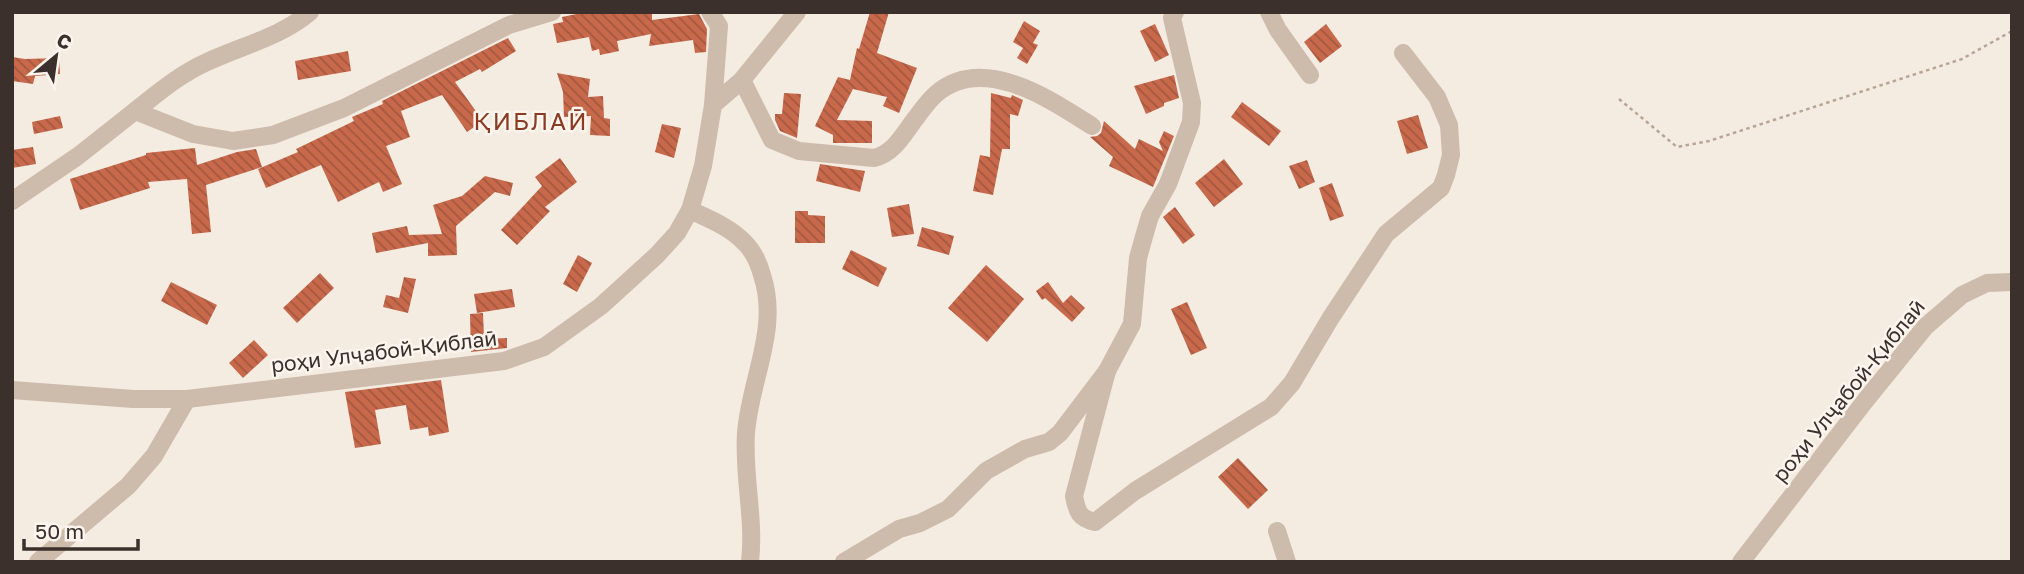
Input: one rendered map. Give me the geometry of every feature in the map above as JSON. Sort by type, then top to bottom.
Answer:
[{"type":"street","points":[[12,201],[78,156],[175,79],[204,63],[268,37],[310,12]]},
{"type":"street","points":[[135,111],[193,134],[233,141],[273,135],[344,108],[509,25],[552,12]]},
{"type":"street","name":"роҳи Улҷабой-Қиблаӣ","points":[[12,390],[133,399],[187,399],[504,361],[544,347],[601,306],[657,255],[677,233],[690,210],[703,166],[713,105],[719,26],[710,12]]},
{"type":"street","points":[[713,105],[742,80],[797,12]]},
{"type":"street","points":[[844,562],[899,529],[920,523],[948,509],[986,471],[1025,449],[1049,442],[1060,433],[1107,371],[1132,324],[1139,258],[1150,216],[1168,184],[1191,122],[1192,103],[1172,18],[1175,12]]},
{"type":"street","points":[[1269,12],[1278,30],[1310,75]]},
{"type":"street","points":[[1107,371],[1074,496],[1077,511],[1083,519],[1096,522],[1135,491],[1233,433],[1271,407],[1292,383],[1386,234],[1441,188],[1451,155],[1449,125],[1437,97],[1403,52]]},
{"type":"street","points":[[742,80],[772,140],[799,151],[874,158],[883,156],[893,149],[936,94],[963,80],[984,78],[1018,85],[1044,96],[1092,126]]},
{"type":"street","points":[[690,210],[721,225],[746,243],[759,265],[768,292],[769,323],[747,433],[753,523],[750,562]]},
{"type":"street","name":"роҳи Улҷабой-Қиблаӣ","points":[[1741,562],[1865,401],[1926,327],[1962,295],[1987,283],[2012,282]]},
{"type":"street","points":[[38,562],[128,486],[154,456],[187,399]]},
{"type":"street","points":[[1277,531],[1287,562]]},
{"type":"path","points":[[1619,100],[1676,147],[1709,141],[1962,59],[2012,31]]},
{"type":"building","points":[[586,12],[652,12],[652,20],[699,14],[707,29],[706,52],[695,53],[693,40],[649,46],[651,34],[617,41],[619,51],[600,55],[599,49],[592,51],[589,37],[557,43],[553,24],[563,22],[562,17]]},
{"type":"building","points":[[870,12],[889,12],[877,53],[917,68],[899,113],[883,106],[887,97],[853,89],[837,120],[872,121],[872,143],[833,143],[833,135],[815,126],[838,77],[850,80],[857,48],[859,49]]},
{"type":"building","points":[[1024,21],[1040,31],[1033,43],[1038,45],[1027,64],[1017,58],[1023,48],[1013,42]]},
{"type":"building","points":[[1155,24],[1169,55],[1155,62],[1140,31]]},
{"type":"building","points":[[1326,24],[1342,46],[1320,63],[1304,42]]},
{"type":"building","points":[[508,38],[516,51],[482,72],[480,69],[455,82],[483,121],[467,132],[442,95],[401,111],[410,137],[386,146],[402,184],[383,192],[379,182],[338,202],[321,165],[266,188],[258,169],[298,152],[296,149],[354,121],[352,117],[383,104],[382,101]]},
{"type":"building","points":[[348,51],[351,71],[298,80],[295,61]]},
{"type":"building","points":[[12,57],[59,58],[60,74],[35,76],[33,84],[12,81]]},
{"type":"building","points":[[557,73],[590,79],[588,97],[603,96],[604,118],[610,119],[610,136],[590,135],[591,116],[564,117],[563,92]]},
{"type":"building","points":[[1174,75],[1179,98],[1146,114],[1134,86]]},
{"type":"building","points":[[784,93],[801,94],[797,138],[780,131],[775,120],[775,114],[782,114]]},
{"type":"building","points":[[991,93],[1011,98],[1012,95],[1023,100],[1018,116],[1010,114],[1010,149],[1002,149],[993,195],[973,191],[980,155],[990,157]]},
{"type":"building","points":[[1242,102],[1281,131],[1269,146],[1231,117]]},
{"type":"building","points":[[1418,115],[1428,148],[1407,154],[1397,121]]},
{"type":"building","points":[[60,116],[63,128],[34,134],[32,122]]},
{"type":"building","points":[[1104,121],[1135,149],[1139,139],[1163,151],[1159,142],[1164,131],[1174,136],[1153,187],[1109,166],[1113,157],[1090,137],[1101,133]]},
{"type":"building","points":[[662,124],[681,128],[674,158],[655,152]]},
{"type":"building","points":[[33,147],[36,164],[12,168],[12,150]]},
{"type":"building","points":[[195,148],[197,165],[256,149],[262,167],[206,185],[211,232],[192,234],[187,179],[148,182],[150,188],[80,210],[70,179],[146,153]]},
{"type":"building","points":[[560,158],[577,182],[545,207],[550,211],[517,245],[501,230],[542,186],[535,177]]},
{"type":"building","points":[[1224,159],[1243,184],[1214,207],[1195,183]]},
{"type":"building","points":[[1307,160],[1315,182],[1299,189],[1289,166]]},
{"type":"building","points":[[820,164],[865,171],[860,192],[816,181]]},
{"type":"building","points":[[485,176],[513,183],[510,196],[495,192],[456,226],[457,255],[428,256],[428,243],[376,253],[372,233],[407,226],[409,235],[442,234],[433,205],[462,196]]},
{"type":"building","points":[[1332,183],[1344,216],[1330,221],[1319,188]]},
{"type":"building","points":[[909,204],[914,234],[892,237],[887,208]]},
{"type":"building","points":[[1175,207],[1195,235],[1183,244],[1163,217]]},
{"type":"building","points":[[795,211],[808,211],[808,215],[825,216],[825,243],[795,243]]},
{"type":"building","points":[[922,227],[954,236],[949,255],[917,246]]},
{"type":"building","points":[[851,250],[887,268],[878,287],[842,269]]},
{"type":"building","points":[[578,255],[592,263],[577,292],[563,284]]},
{"type":"building","points":[[986,265],[1024,299],[987,342],[948,308]]},
{"type":"building","points":[[320,273],[334,288],[297,323],[283,308]]},
{"type":"building","points":[[404,277],[416,279],[408,313],[383,307],[386,295],[399,298]]},
{"type":"building","points":[[171,282],[217,305],[207,325],[161,301]]},
{"type":"building","points":[[1048,282],[1063,303],[1071,295],[1085,308],[1072,322],[1045,298],[1042,300],[1036,291]]},
{"type":"building","points":[[512,289],[515,307],[477,313],[474,294]]},
{"type":"building","points":[[1187,302],[1207,348],[1191,355],[1171,309]]},
{"type":"building","points":[[483,313],[484,339],[507,338],[507,348],[471,352],[470,314]]},
{"type":"building","points":[[254,340],[268,355],[243,378],[229,363]]},
{"type":"building","points":[[441,380],[449,432],[429,436],[428,427],[410,430],[406,405],[375,410],[381,444],[355,448],[345,392]]},
{"type":"building","points":[[1238,458],[1268,490],[1248,509],[1218,477]]},
{"type":"district","name":"ҚИБЛАӢ","points":[[531,122]]}]
